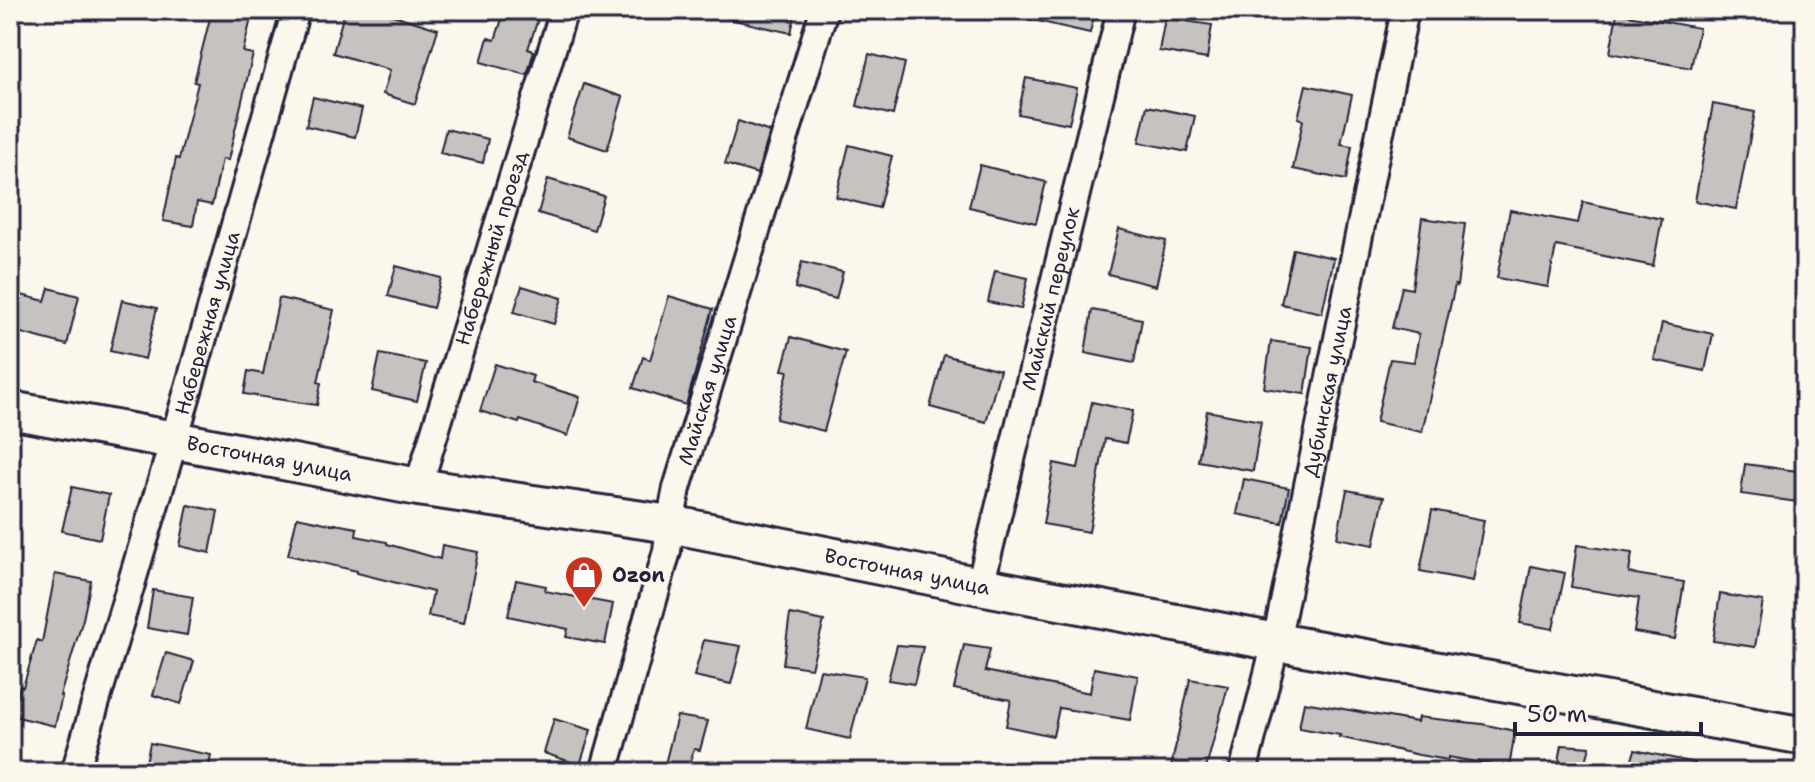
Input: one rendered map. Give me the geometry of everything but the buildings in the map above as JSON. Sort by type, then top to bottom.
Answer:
[{"type":"street","name":"Набережная улица","points":[[75,772],[174,440],[296,10]]},
{"type":"street","name":"Набережный проезд","points":[[418,487],[564,10]]},
{"type":"street","name":"Майская улица","points":[[604,772],[667,551],[677,488],[824,10]]},
{"type":"street","name":"Майский переулок","points":[[980,586],[1121,10]]},
{"type":"street","name":"Дубинская улица","points":[[1243,772],[1276,642],[1405,10]]},
{"type":"street","name":"Восточная улица","points":[[10,410],[418,487],[670,524],[1276,642],[1805,736]]},
{"type":"place","name":"Ozon","points":[[584,609]]}]
